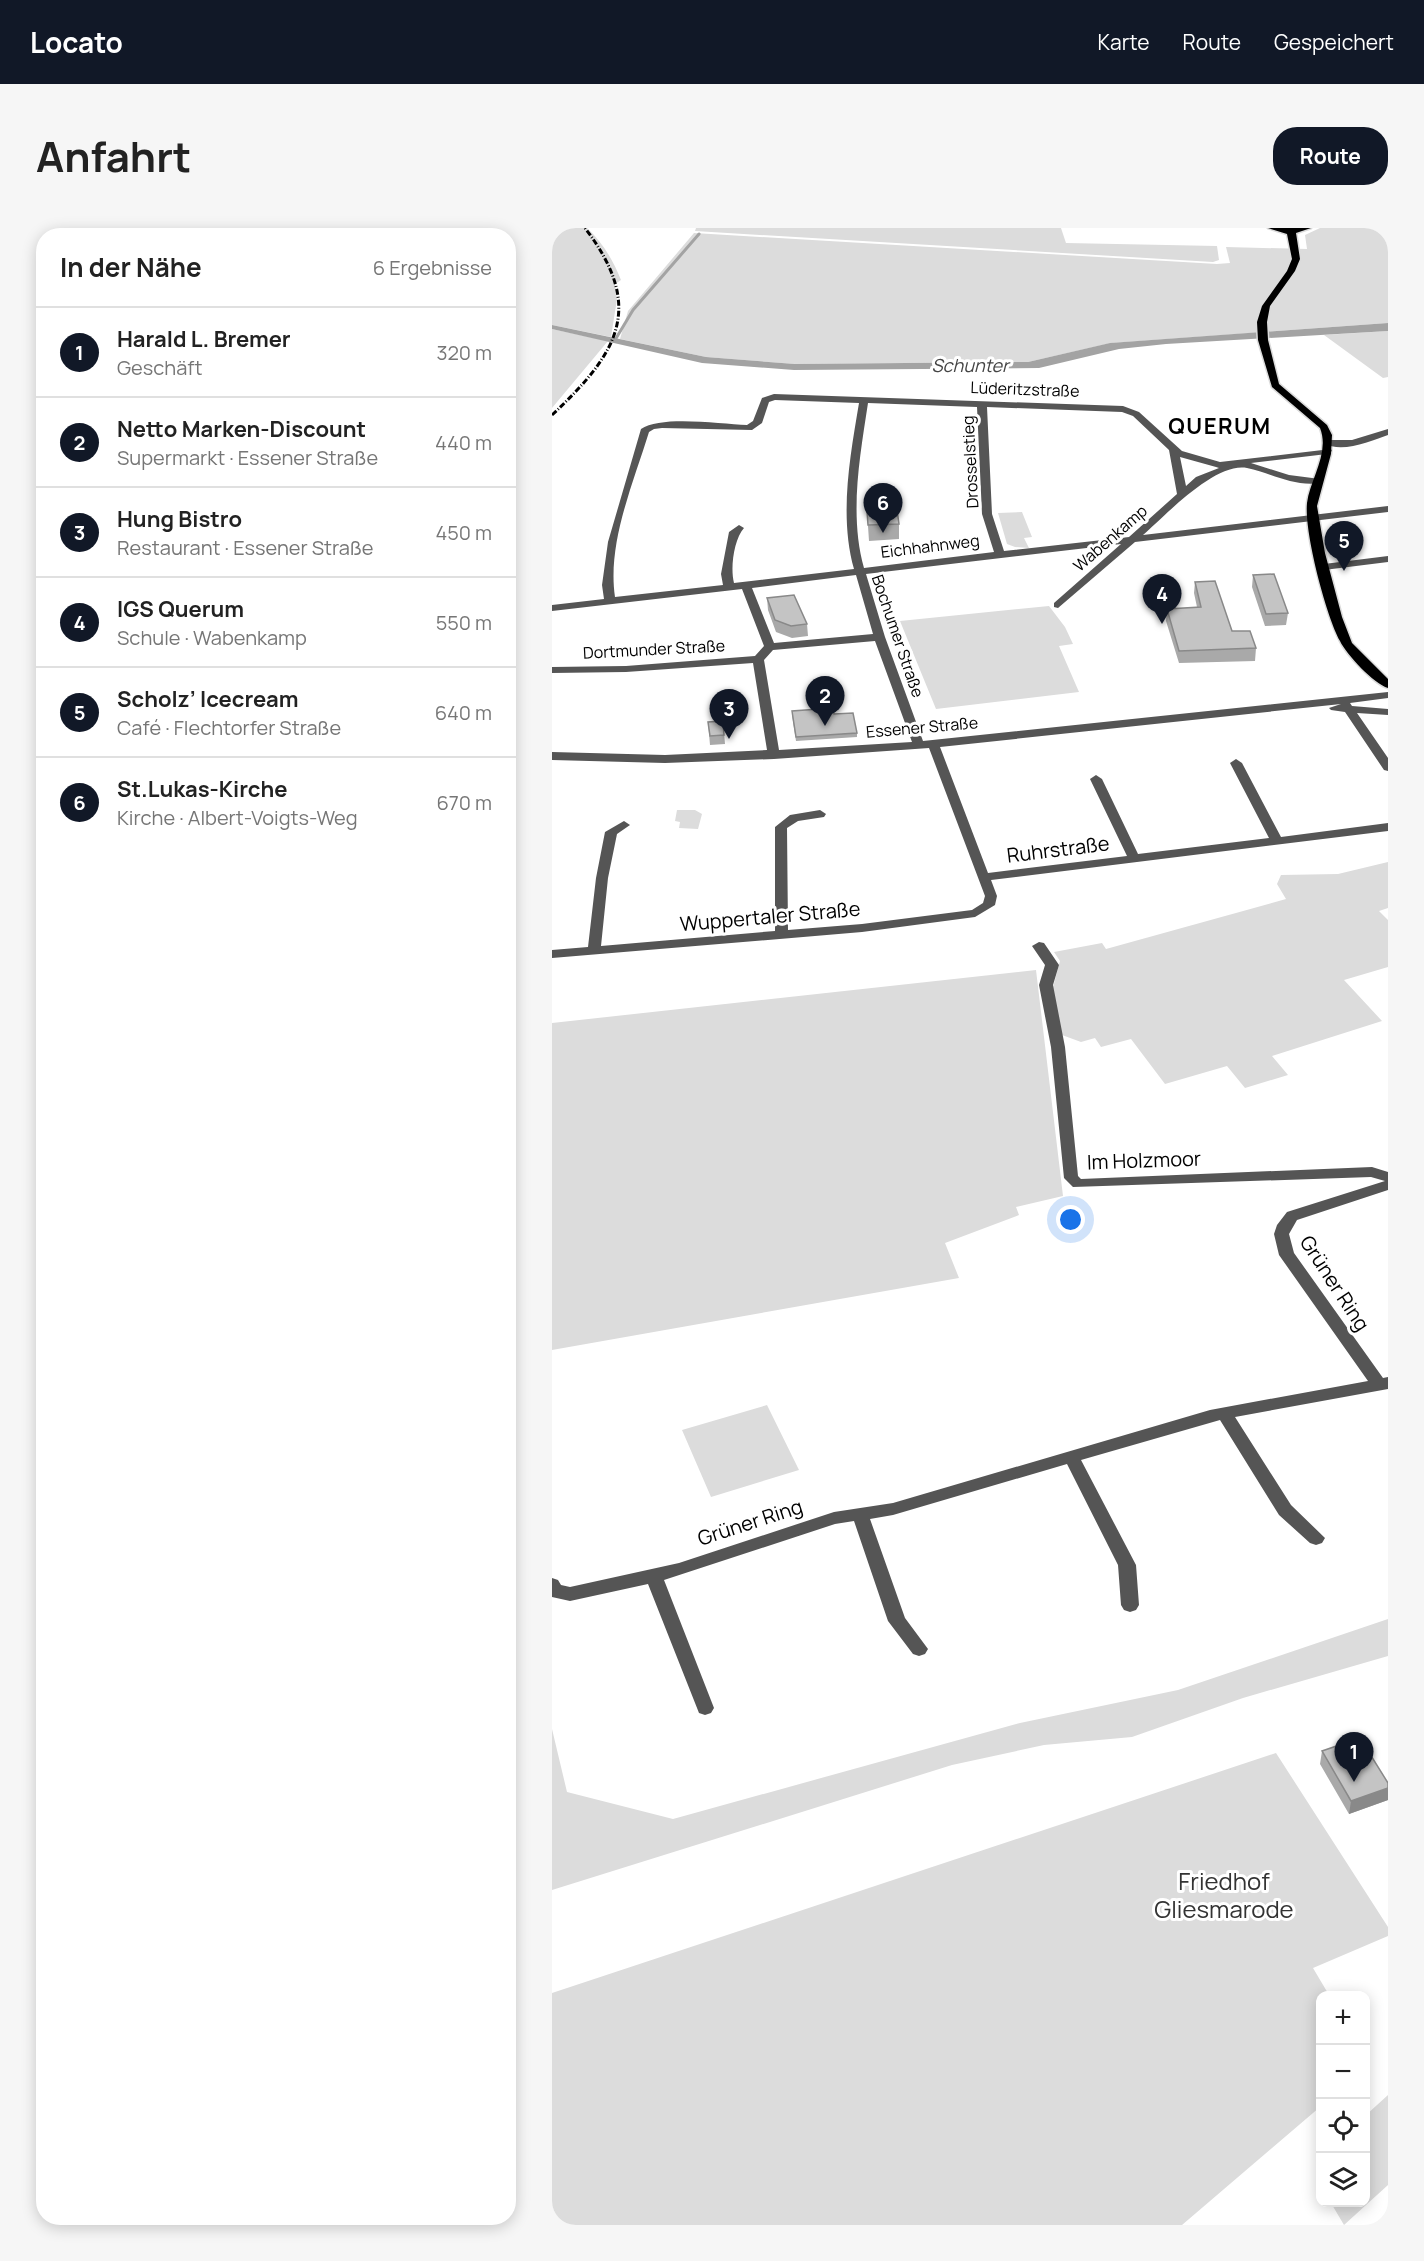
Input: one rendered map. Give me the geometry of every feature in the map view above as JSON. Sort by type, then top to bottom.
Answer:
[{"type":"main road","points":[[1272,228],[1291,232],[1307,228]]},
{"type":"main road","points":[[1291,232],[1296,255],[1286,278],[1263,313],[1263,340],[1275,385],[1324,427],[1328,447],[1316,481],[1312,518],[1324,567],[1345,641],[1388,685]]},
{"type":"street","name":"Lüderitzstraße","points":[[610,601],[607,591],[612,550],[644,431],[651,426],[749,428],[757,423],[765,400],[768,398],[1116,408],[1136,414],[1173,450]]},
{"type":"street","name":"Bochumer Straße","points":[[864,399],[852,489],[853,547],[879,637],[919,745]]},
{"type":"street","name":"Drosselstieg","points":[[982,403],[987,514],[1000,555]]},
{"type":"street","points":[[1182,495],[1173,450],[1220,465],[1235,464],[1353,443],[1388,432]]},
{"type":"street","points":[[1235,464],[1288,478],[1316,481]]},
{"type":"street","name":"Wabenkamp","points":[[1058,605],[1136,539],[1200,479],[1235,464]]},
{"type":"street","name":"Eichhahnweg","points":[[552,608],[1388,509]]},
{"type":"street","points":[[729,587],[726,574],[734,532],[739,528]]},
{"type":"street","points":[[1324,567],[1388,559]]},
{"type":"street","points":[[746,585],[770,647]]},
{"type":"street","points":[[774,755],[758,659],[770,647],[879,637]]},
{"type":"street","name":"Dortmunder Straße","points":[[552,670],[647,668],[758,659]]},
{"type":"street","name":"Essener Straße","points":[[555,758],[665,759],[774,755],[933,744],[1287,705],[1346,704],[1388,695]]},
{"type":"street","points":[[1346,704],[1388,767]]},
{"type":"street","name":"Essener Straße","points":[[1346,704],[1388,712]]},
{"type":"street","points":[[933,744],[985,877]]},
{"type":"street","points":[[1236,763],[1277,842]]},
{"type":"street","name":"Ruhrstraße","points":[[1096,779],[1135,860]]},
{"type":"street","points":[[782,934],[781,827],[794,818],[820,814]]},
{"type":"street","points":[[594,950],[606,853],[611,832],[624,825]]},
{"type":"street","name":"Ruhrstraße","points":[[985,877],[1388,827]]},
{"type":"street","name":"Wuppertaler Straße","points":[[552,954],[953,918],[975,913],[989,905],[991,896],[985,877]]},
{"type":"street","name":"Im Holzmoor","points":[[1039,946],[1052,965],[1047,985],[1048,998],[1058,1047],[1071,1178],[1077,1184],[1372,1172],[1388,1177]]},
{"type":"street","name":"Grüner Ring","points":[[552,1585],[555,1591],[570,1594],[654,1576],[834,1518],[893,1509],[1224,1413],[1383,1384],[1287,1255],[1280,1234],[1283,1225],[1292,1216],[1388,1185]]},
{"type":"street","points":[[1224,1413],[1285,1510],[1316,1538]]},
{"type":"street","points":[[1071,1457],[1127,1565],[1130,1605]]},
{"type":"street","points":[[860,1514],[897,1621],[919,1649]]},
{"type":"street","points":[[654,1576],[705,1708]]},
{"type":"green space","points":[[552,228],[587,228],[611,259],[621,280],[615,284],[617,299],[611,337],[552,325]]},
{"type":"green space","points":[[696,228],[1061,228],[1066,243],[1217,246],[1219,260],[1213,262],[695,231]]},
{"type":"green space","points":[[1320,228],[1388,228],[1388,323],[1111,343],[1028,362],[795,364],[706,357],[620,339],[628,311],[694,233],[1217,264],[1230,263],[1226,247],[1307,249],[1305,235]]},
{"type":"green space","points":[[552,329],[608,341],[552,408]]},
{"type":"green space","points":[[1388,331],[1388,377],[1383,378],[1324,335]]},
{"type":"green space","points":[[1022,512],[1032,537],[1024,538],[1029,548],[1007,544],[998,513]]},
{"type":"green space","points":[[1049,606],[1065,627],[1073,644],[1059,646],[1079,692],[936,709],[900,621]]},
{"type":"green space","points":[[677,810],[695,810],[702,814],[698,829],[679,828],[680,822],[675,821]]},
{"type":"green space","points":[[1388,862],[1388,908],[1379,911],[1388,920],[1388,967],[1344,980],[1382,1021],[1272,1056],[1288,1075],[1245,1088],[1227,1066],[1165,1084],[1131,1039],[1101,1047],[1095,1038],[1081,1042],[1062,1035],[1052,991],[1060,961],[1054,952],[1102,943],[1106,949],[1286,899],[1277,884],[1281,875],[1338,874]]},
{"type":"green space","points":[[1036,970],[1063,1196],[1016,1207],[1019,1215],[945,1243],[959,1278],[552,1350],[552,1023]]},
{"type":"green space","points":[[767,1405],[799,1470],[711,1497],[682,1430]]},
{"type":"green space","points":[[1388,1619],[1388,1656],[1243,1698],[1132,1737],[1044,1745],[952,1765],[552,1890],[552,1729],[567,1792],[673,1819],[1020,1723],[1178,1690]]},
{"type":"green space","name":"Friedhof Gliesmarode","points":[[1276,1753],[1388,1927],[1388,1936],[1313,1968],[1327,1991],[1316,1991],[1316,2110],[1182,2225],[552,2225],[552,1993]]},
{"type":"green space","points":[[1388,2095],[1388,2185],[1370,2201],[1370,2153],[1370,2111]]},
{"type":"green space","points":[[1333,2207],[1364,2207],[1344,2225]]},
{"type":"water","name":"Schunter","points":[[1388,323],[1388,331],[1166,344],[1119,349],[1039,368],[794,370],[702,363],[552,329],[552,325],[706,357],[795,364],[1028,362],[1110,343]]},
{"type":"building","points":[[897,510],[899,524],[868,525],[867,511]]},
{"type":"building","points":[[1274,574],[1288,613],[1266,614],[1253,575]]},
{"type":"building","points":[[1215,581],[1232,631],[1250,631],[1256,648],[1179,651],[1167,609],[1201,607],[1195,582]]},
{"type":"building","points":[[794,595],[807,624],[791,626],[775,620],[767,598]]},
{"type":"building","points":[[833,708],[834,714],[853,713],[857,733],[796,737],[792,711]]},
{"type":"building","points":[[723,721],[724,735],[710,736],[708,722]]},
{"type":"building","points":[[1360,1738],[1388,1783],[1388,1788],[1351,1801],[1322,1751]]},
{"type":"waterway","points":[[615,340],[633,310],[699,234]]},
{"type":"railway","points":[[552,415],[594,371],[608,350],[616,328],[619,306],[615,282],[604,256],[585,228]]},
{"type":"place","name":"St.Lukas-Kirche","points":[[883,533]]},
{"type":"place","name":"Scholz’ Icecream","points":[[1344,571]]},
{"type":"place","name":"IGS Querum","points":[[1162,624]]},
{"type":"place","name":"Netto Marken-Discount","points":[[825,726]]},
{"type":"place","name":"Hung Bistro","points":[[729,739]]},
{"type":"place","name":"Harald L. Bremer","points":[[1354,1782]]},
{"type":"district","name":"QUERUM","points":[[1220,426]]}]
